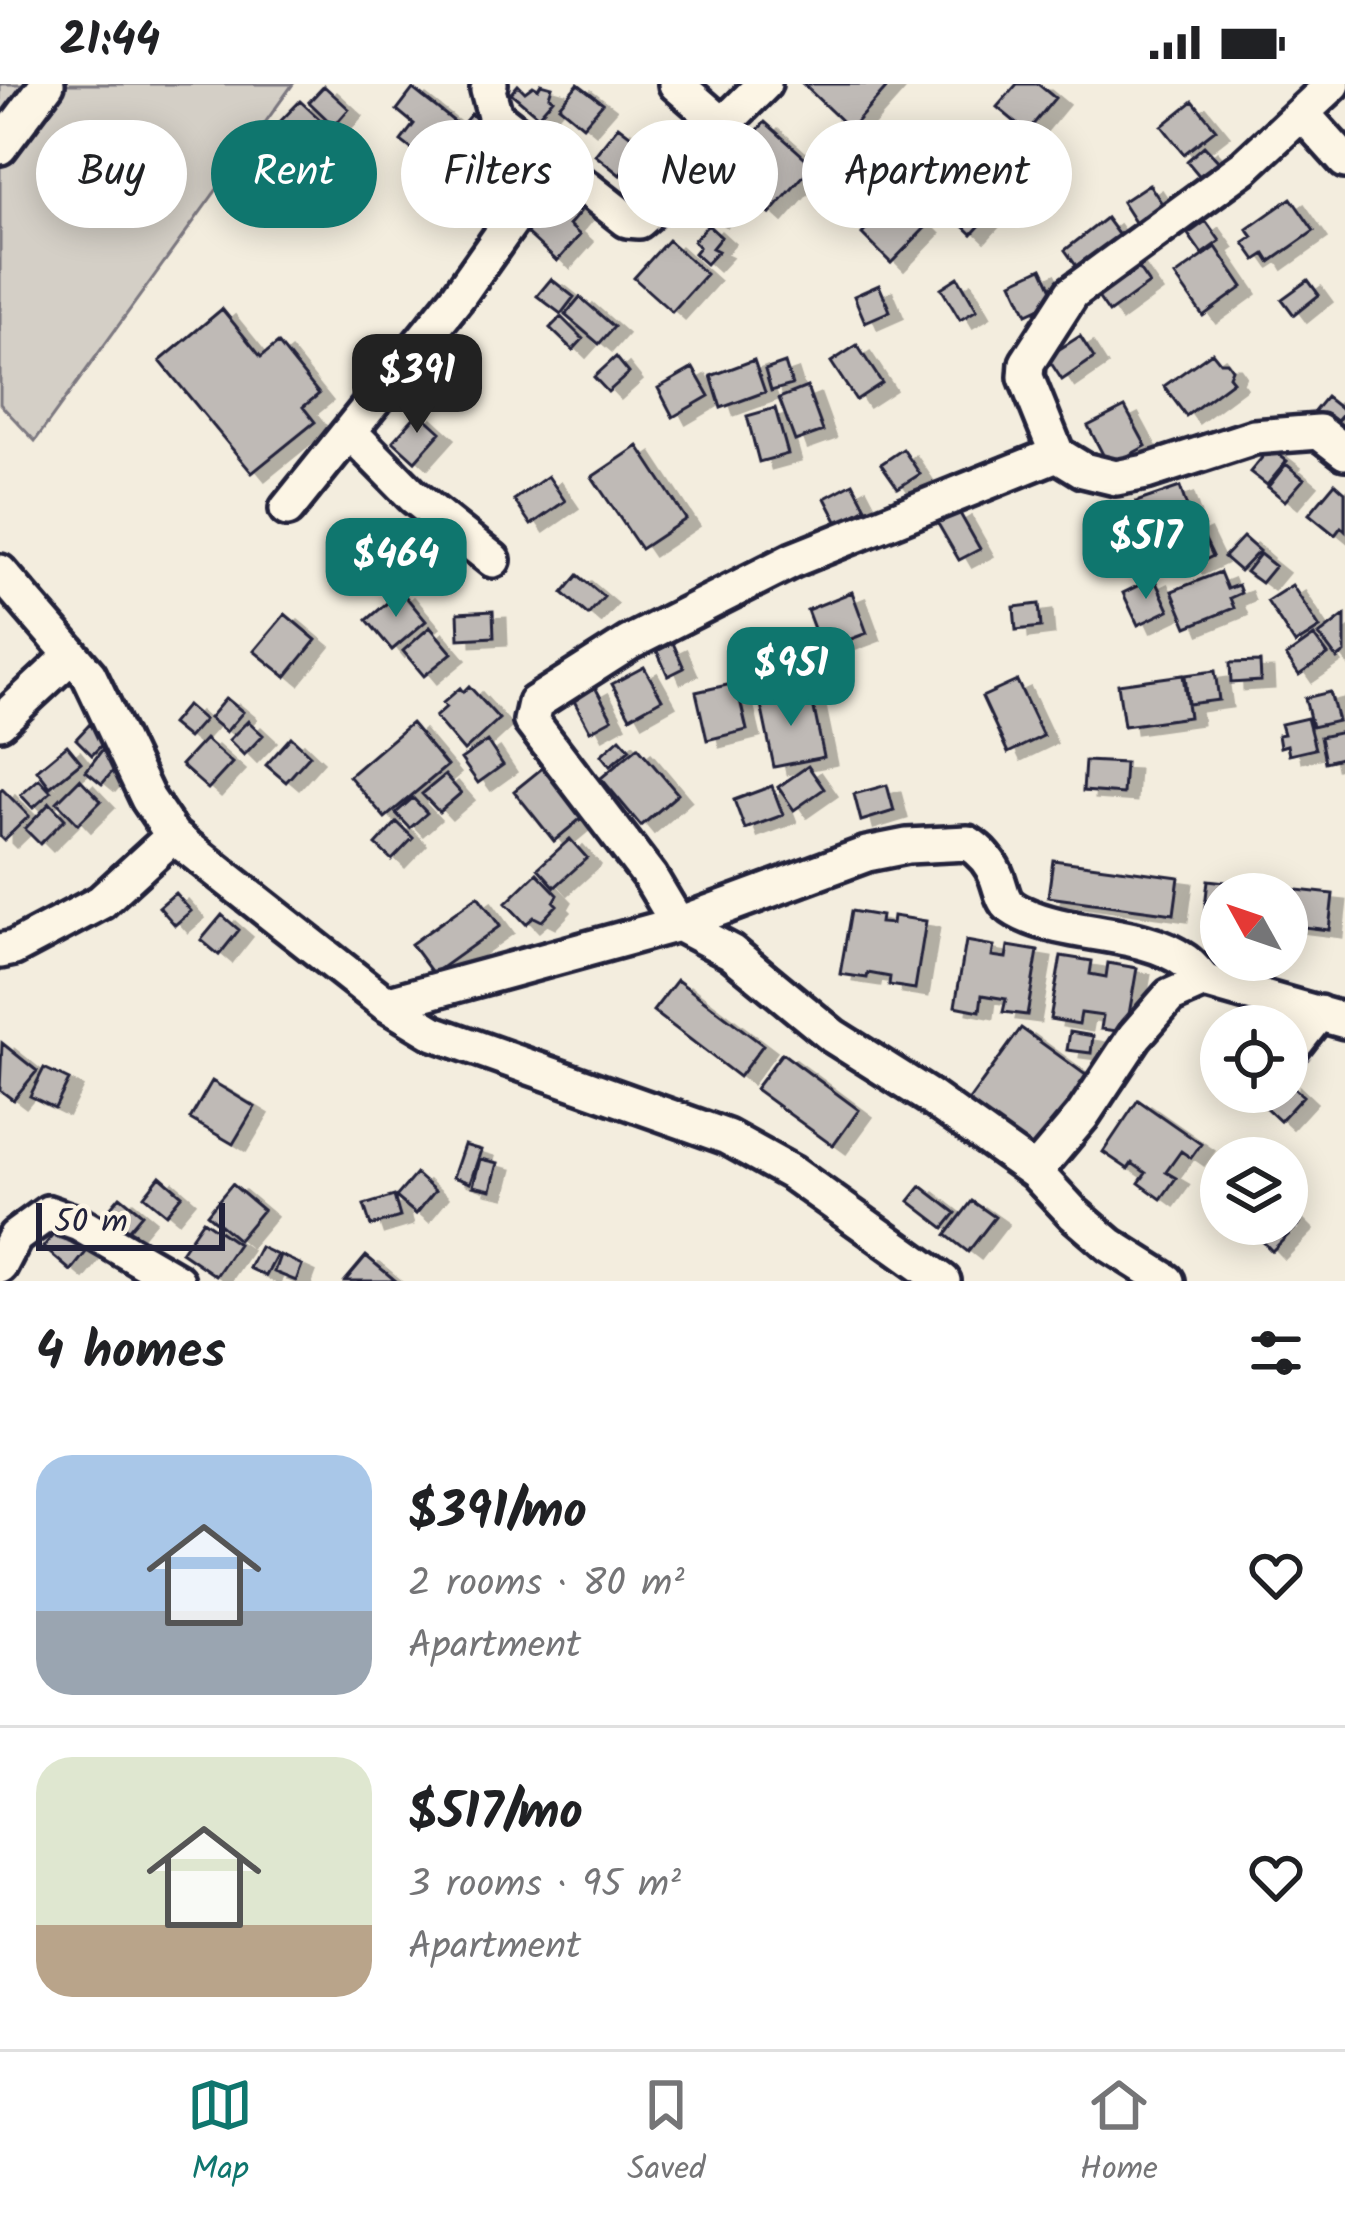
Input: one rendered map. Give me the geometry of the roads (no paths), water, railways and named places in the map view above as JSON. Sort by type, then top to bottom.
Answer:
[{"type":"street","points":[[0,147],[47,84]]},
{"type":"street","points":[[490,84],[495,116],[500,120]]},
{"type":"street","points":[[676,84],[721,120]]},
{"type":"street","points":[[728,120],[764,84]]},
{"type":"street","points":[[1345,161],[1317,94],[1244,167],[1072,293],[1027,363],[1026,377],[1057,454],[1083,470],[1116,478],[1254,437],[1319,432],[1345,452]]},
{"type":"street","points":[[594,194],[618,213]]},
{"type":"street","points":[[287,509],[459,295],[506,228]]},
{"type":"street","points":[[350,432],[413,496],[493,560]]},
{"type":"street","points":[[1057,454],[794,560],[629,644],[536,703],[531,721],[650,877],[678,924],[730,952],[833,1036],[1035,1172],[1111,1245],[1167,1281]]},
{"type":"street","points":[[0,572],[89,675],[148,799],[173,836],[386,1004],[434,1033],[727,1136],[792,1172],[943,1281]]},
{"type":"street","points":[[0,722],[73,656]]},
{"type":"street","points":[[0,951],[101,902],[173,836]]},
{"type":"street","points":[[386,1004],[678,924],[867,854],[907,846],[968,843],[986,858],[1001,897],[1017,912],[1047,924],[1159,946],[1187,962],[1200,977]]},
{"type":"street","points":[[1035,1172],[1170,996],[1204,981],[1332,1017]]},
{"type":"street","points":[[1308,1037],[1332,1017]]},
{"type":"street","points":[[0,1266],[16,1237],[48,1213],[79,1224],[177,1281]]}]
